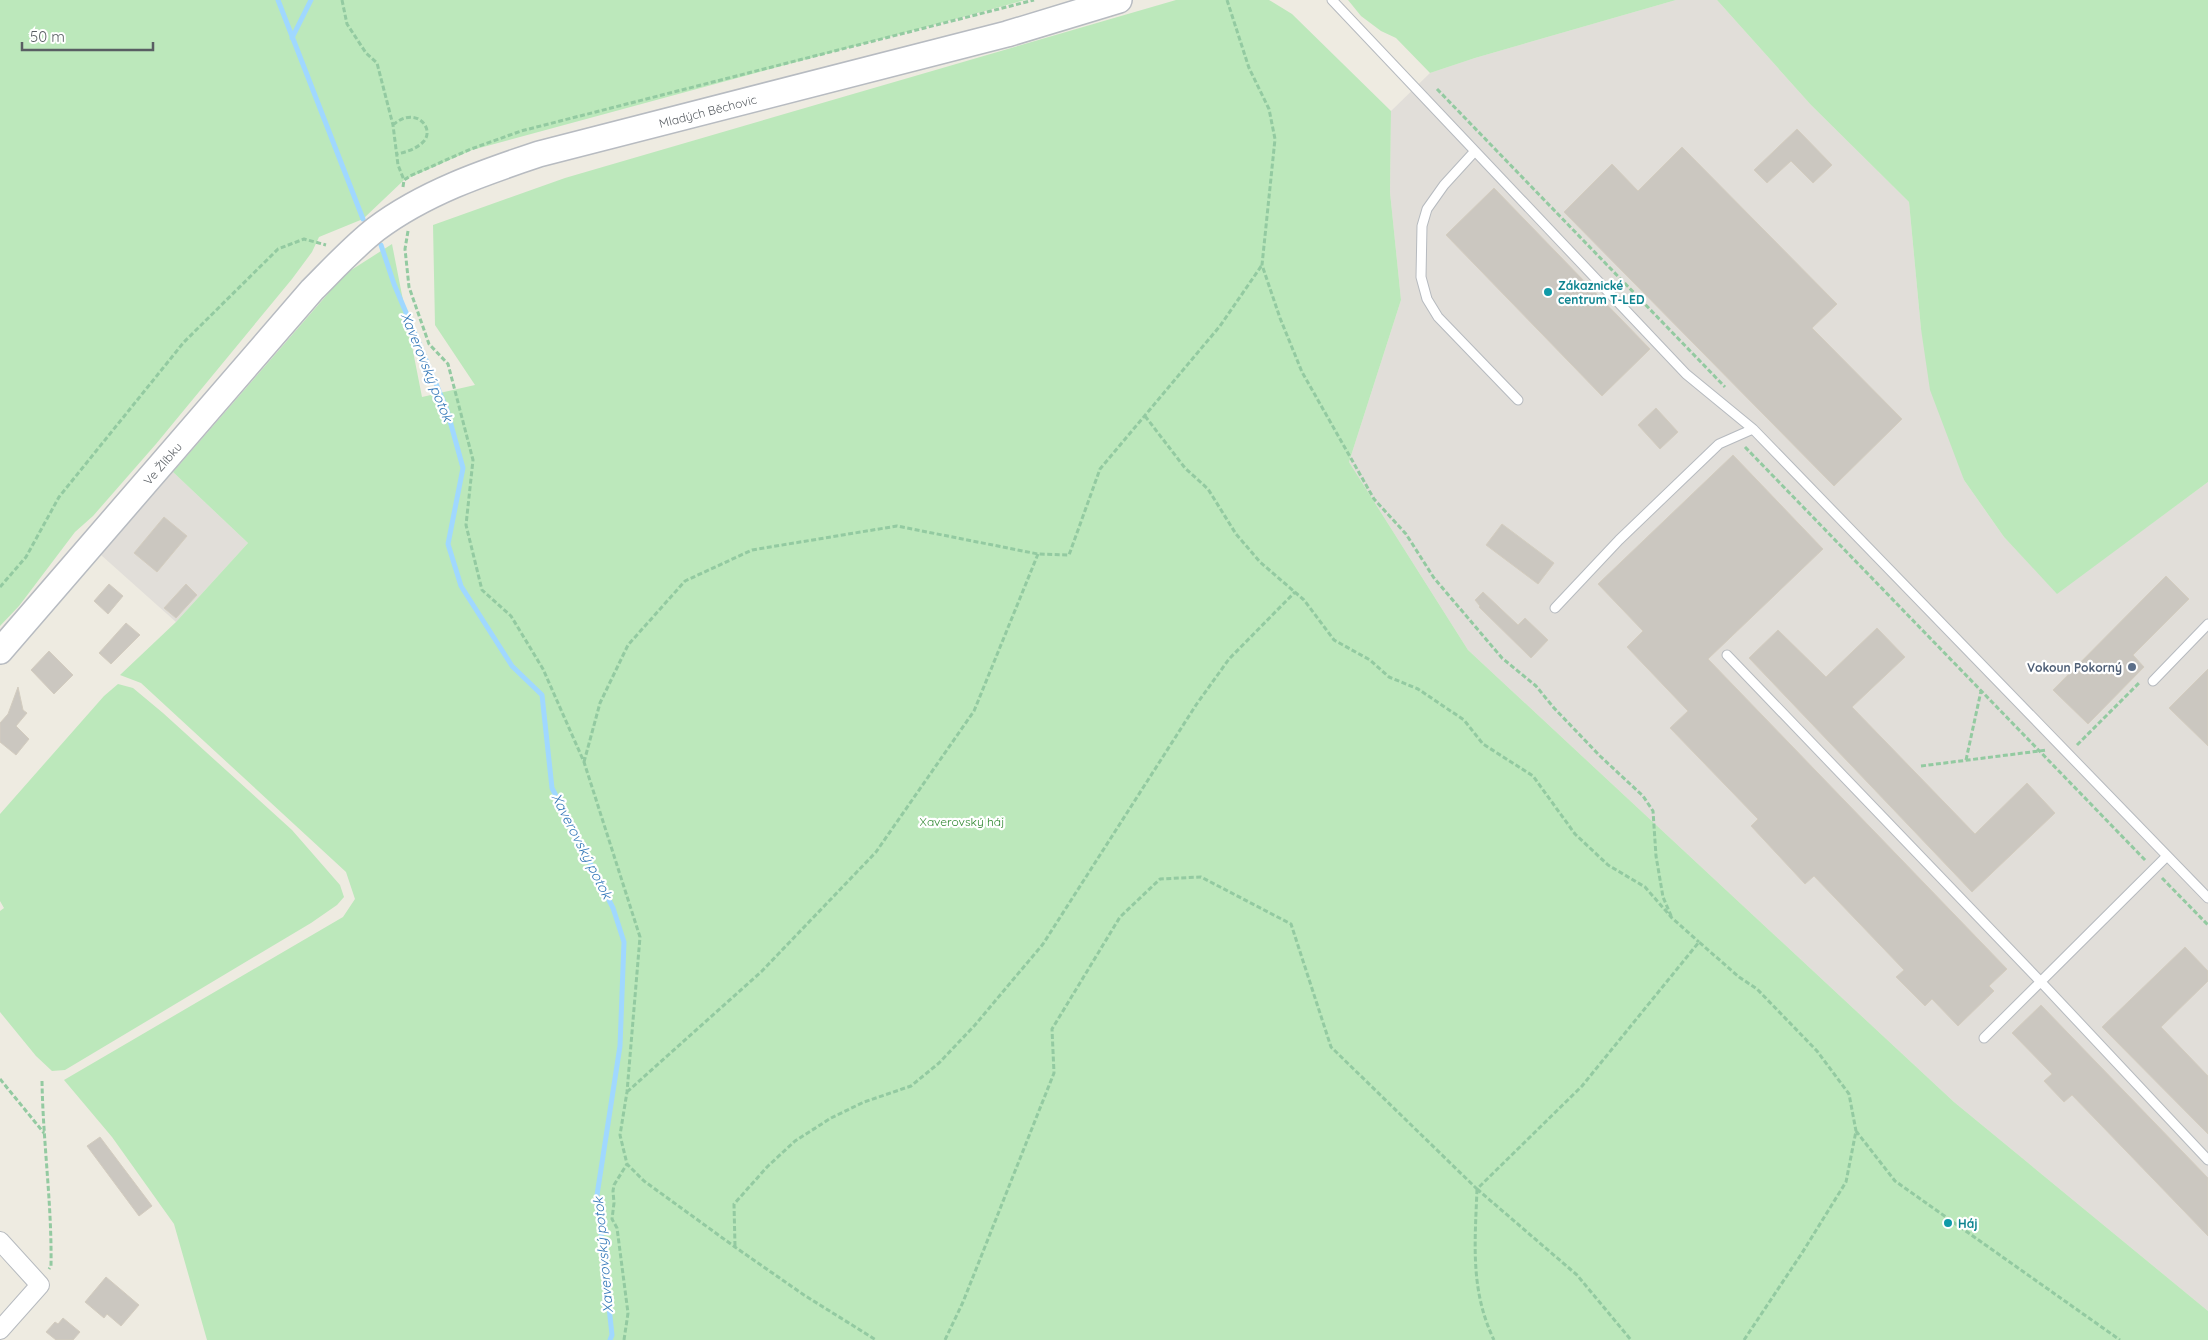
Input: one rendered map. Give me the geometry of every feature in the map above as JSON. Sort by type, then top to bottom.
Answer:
[{"type":"street","name":"Mladých Běchovic","points":[[325,277],[376,229],[411,206],[492,170],[539,154],[605,136],[1007,34],[1119,0]]},
{"type":"street","name":"Ve Žlíbku","points":[[0,651],[325,277]]},
{"type":"street","points":[[0,1241],[40,1285],[0,1330]]},
{"type":"lane","points":[[1332,0],[1686,374],[1753,429],[2208,898]]},
{"type":"lane","points":[[1475,151],[1444,185],[1427,209],[1422,226],[1421,277],[1427,299],[1438,317],[1518,400]]},
{"type":"lane","points":[[1555,608],[1619,540],[1719,444],[1753,429]]},
{"type":"lane","points":[[2153,681],[2208,624]]},
{"type":"lane","points":[[1727,655],[2040,981],[2208,1160]]},
{"type":"lane","points":[[1984,1038],[2167,856]]},
{"type":"path","points":[[342,0],[347,24],[366,53],[377,63],[393,126],[396,154],[404,180],[402,189]]},
{"type":"path","points":[[404,180],[471,148],[521,131],[1034,0]]},
{"type":"path","points":[[1227,0],[1249,68],[1269,109],[1275,139],[1262,265],[1280,318],[1302,372],[1374,499],[1406,534],[1434,578],[1502,658],[1536,686],[1554,708],[1643,796],[1653,811],[1656,856],[1662,897],[1672,918]]},
{"type":"path","points":[[1408,81],[1427,79],[1727,389]]},
{"type":"path","points":[[393,126],[406,116],[414,116],[423,122],[427,132],[425,140],[413,150],[396,154]]},
{"type":"path","points":[[408,225],[405,249],[409,288],[429,344],[448,364],[473,460],[466,525],[482,590],[511,616],[547,678],[584,762],[640,937],[627,1092],[620,1135],[628,1164],[644,1182],[734,1247],[804,1295],[876,1340]]},
{"type":"path","points":[[0,587],[26,557],[59,497],[184,342],[278,249],[304,238],[328,246]]},
{"type":"path","points":[[584,762],[600,703],[628,645],[685,581],[752,550],[897,526],[1038,554],[1069,555],[1100,469],[1220,326],[1262,265]]},
{"type":"path","points":[[1145,416],[1185,468],[1208,489],[1236,534],[1260,562],[1304,600],[1334,640],[1370,660],[1389,678],[1418,689],[1464,720],[1483,744],[1533,776],[1575,834],[1608,865],[1645,887],[1672,918],[1698,942],[1739,977],[1757,989],[1818,1051],[1849,1094],[1856,1131],[1846,1182],[1802,1253],[1744,1340]]},
{"type":"path","points":[[1734,436],[2208,925]]},
{"type":"path","points":[[627,1092],[762,970],[876,852],[974,711],[1038,554]]},
{"type":"path","points":[[734,1247],[734,1204],[774,1160],[795,1141],[830,1118],[864,1102],[911,1086],[939,1063],[1004,992],[1043,944],[1196,704],[1229,659],[1295,592]]},
{"type":"path","points":[[2083,738],[2140,682],[2153,681]]},
{"type":"path","points":[[1966,760],[1981,691]]},
{"type":"path","points":[[1921,766],[2062,748]]},
{"type":"path","points":[[945,1340],[963,1302],[1054,1073],[1052,1029],[1120,917],[1160,879],[1201,877],[1291,924],[1331,1047],[1477,1189],[1577,1275],[1631,1340]]},
{"type":"path","points":[[1494,1340],[1484,1319],[1474,1266],[1477,1189],[1582,1086],[1698,942]]},
{"type":"path","points":[[0,1079],[44,1133]]},
{"type":"path","points":[[40,1285],[51,1266],[51,1220],[42,1081]]},
{"type":"path","points":[[1856,1131],[1895,1181],[2120,1340]]},
{"type":"path","points":[[624,1340],[628,1313],[617,1228],[612,1219],[614,1185],[628,1164]]},
{"type":"shaded area","points":[[1676,0],[1717,0],[1811,105],[1909,202],[1921,329],[1964,480],[2004,537],[2057,593],[2208,482],[2208,1311],[1954,1102],[1468,650],[1349,462],[1401,300],[1390,192],[1391,111],[1430,73],[1475,58]]},
{"type":"shaded area","points":[[173,472],[248,543],[176,622],[101,555]]},
{"type":"green space","points":[[0,0],[1025,0],[472,150],[404,180],[363,219],[319,237],[312,252],[292,279],[156,444],[93,516],[75,532],[19,606],[0,626]]},
{"type":"green space","name":"Xaverovský háj","points":[[1176,0],[1269,0],[1292,14],[1391,111],[1390,192],[1401,300],[1349,462],[1468,650],[1954,1102],[2208,1311],[2208,1340],[207,1340],[174,1224],[112,1137],[64,1080],[343,917],[355,899],[346,872],[141,683],[120,675],[176,622],[248,543],[173,472],[345,274],[392,244],[422,397],[475,385],[435,325],[433,225],[565,178]]},
{"type":"green space","points":[[1348,0],[1676,0],[1475,58],[1430,73],[1396,38],[1381,31],[1361,16]]},
{"type":"green space","points":[[1717,0],[2208,0],[2208,482],[2057,594],[2004,537],[1964,480],[1930,390],[1921,329],[1909,202],[1811,105]]},
{"type":"green space","points":[[118,684],[133,688],[163,713],[292,830],[340,885],[344,897],[337,905],[311,923],[65,1070],[52,1071],[36,1056],[0,1012],[0,911],[4,908],[0,901],[0,814],[104,696]]},
{"type":"building","points":[[1797,129],[1832,165],[1813,183],[1791,161],[1767,183],[1754,170]]},
{"type":"building","points":[[1682,147],[1837,304],[1812,328],[1902,419],[1834,486],[1564,212],[1612,164],[1638,191]]},
{"type":"building","name":"Zákaznické centrum T-LED","points":[[1494,188],[1650,349],[1602,396],[1446,235]]},
{"type":"building","points":[[1656,408],[1678,432],[1660,449],[1638,425]]},
{"type":"building","points":[[1733,455],[1823,549],[1708,659],[2007,969],[1989,986],[1994,991],[1958,1026],[1932,999],[1925,1006],[1896,977],[1904,970],[1814,876],[1805,884],[1751,826],[1758,819],[1670,728],[1688,711],[1627,647],[1643,631],[1598,584]]},
{"type":"building","points":[[164,517],[187,536],[157,572],[134,553]]},
{"type":"building","points":[[1502,524],[1554,563],[1538,584],[1486,545]]},
{"type":"building","points":[[2166,576],[2189,599],[2133,655],[2144,667],[2088,724],[2053,690]]},
{"type":"building","points":[[109,584],[123,596],[108,614],[94,601]]},
{"type":"building","points":[[186,584],[197,595],[176,618],[164,608]]},
{"type":"building","points":[[1483,592],[1518,625],[1525,618],[1548,640],[1531,658],[1479,607],[1475,600]]},
{"type":"building","points":[[126,623],[140,635],[111,664],[99,653]]},
{"type":"building","points":[[1877,628],[1905,657],[1852,707],[1975,834],[2027,783],[2055,813],[1972,892],[1749,658],[1778,630],[1826,677]]},
{"type":"building","points":[[49,651],[73,675],[54,694],[31,670]]},
{"type":"building","points":[[2208,669],[2208,746],[2169,708]]},
{"type":"building","points":[[18,687],[23,710],[27,713],[16,726],[29,739],[16,755],[0,742],[0,723],[8,714]]},
{"type":"building","points":[[2185,947],[2208,971],[2208,981],[2161,1027],[2208,1076],[2208,1134],[2102,1027]]},
{"type":"building","points":[[2041,1005],[2208,1178],[2208,1236],[2072,1095],[2064,1102],[2044,1081],[2052,1074],[2012,1033]]},
{"type":"building","points":[[100,1137],[152,1206],[139,1216],[87,1146]]},
{"type":"building","points":[[106,1277],[139,1305],[121,1326],[107,1314],[104,1318],[85,1302]]},
{"type":"building","points":[[63,1318],[80,1332],[73,1340],[56,1340],[46,1332],[55,1322],[58,1324]]},
{"type":"waterway","name":"Xaverovský potok","points":[[278,0],[363,219]]},
{"type":"waterway","points":[[292,38],[311,0]]},
{"type":"waterway","name":"Xaverovský potok","points":[[381,245],[394,284],[447,410],[463,468],[448,544],[461,586],[512,666],[542,695],[552,788],[613,908],[624,942],[620,1046],[597,1195],[612,1335],[610,1340]]},
{"type":"place","name":"Zákaznické centrum T-LED","points":[[1548,292]]},
{"type":"place","name":"Vokoun Pokorný","points":[[2132,667]]},
{"type":"place","name":"Háj","points":[[1948,1223]]}]
